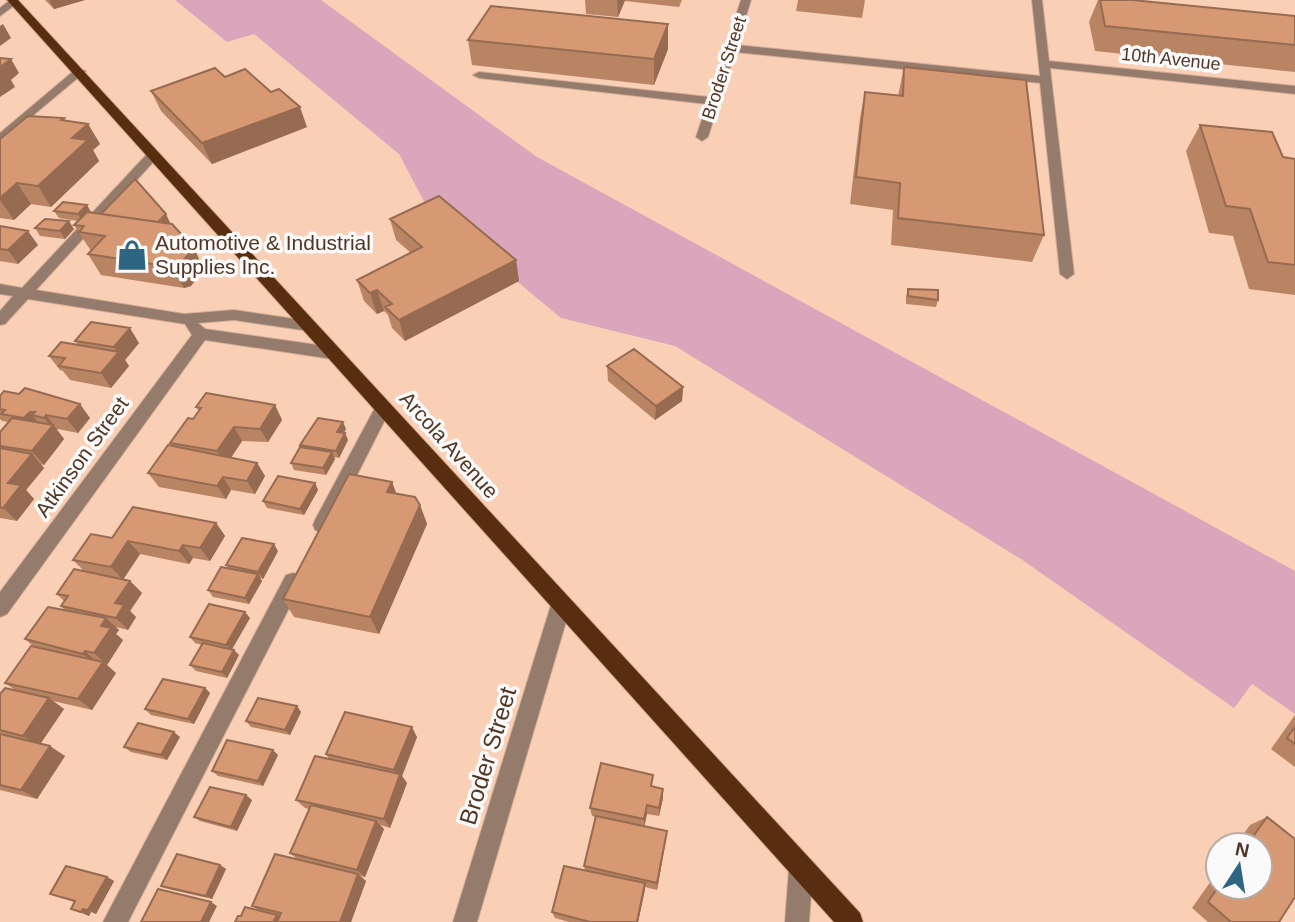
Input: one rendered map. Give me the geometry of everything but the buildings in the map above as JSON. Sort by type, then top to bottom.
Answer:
[{"type":"main road","name":"Arcola Avenue","points":[[13,1],[851,922]]},
{"type":"street","name":"Broder Street","points":[[702,137],[746,0]]},
{"type":"street","points":[[1037,0],[1067,274]]},
{"type":"street","points":[[0,13],[13,1]]},
{"type":"street","points":[[731,48],[1045,80]]},
{"type":"street","name":"10th Avenue","points":[[1044,64],[1295,90]]},
{"type":"street","points":[[0,139],[79,71]]},
{"type":"street","points":[[479,75],[713,101]]},
{"type":"street","points":[[0,320],[152,156]]},
{"type":"street","points":[[0,289],[184,319],[234,315],[309,326]]},
{"type":"street","points":[[184,319],[201,334],[332,353]]},
{"type":"street","name":"Atkinson Street","points":[[0,608],[201,334]]},
{"type":"street","points":[[313,543],[383,408]]},
{"type":"street","points":[[115,922],[300,567]]},
{"type":"street","name":"Broder Street","points":[[465,922],[561,605]]},
{"type":"street","points":[[797,922],[801,868]]},
{"type":"shaded area","points":[[175,0],[321,0],[537,157],[1295,571],[1295,714],[1252,684],[1234,708],[1021,559],[675,346],[561,318],[427,207],[399,154],[254,34],[227,42]]},
{"type":"place","name":"Automotive & Industrial Supplies Inc.","points":[[132,255]]}]
